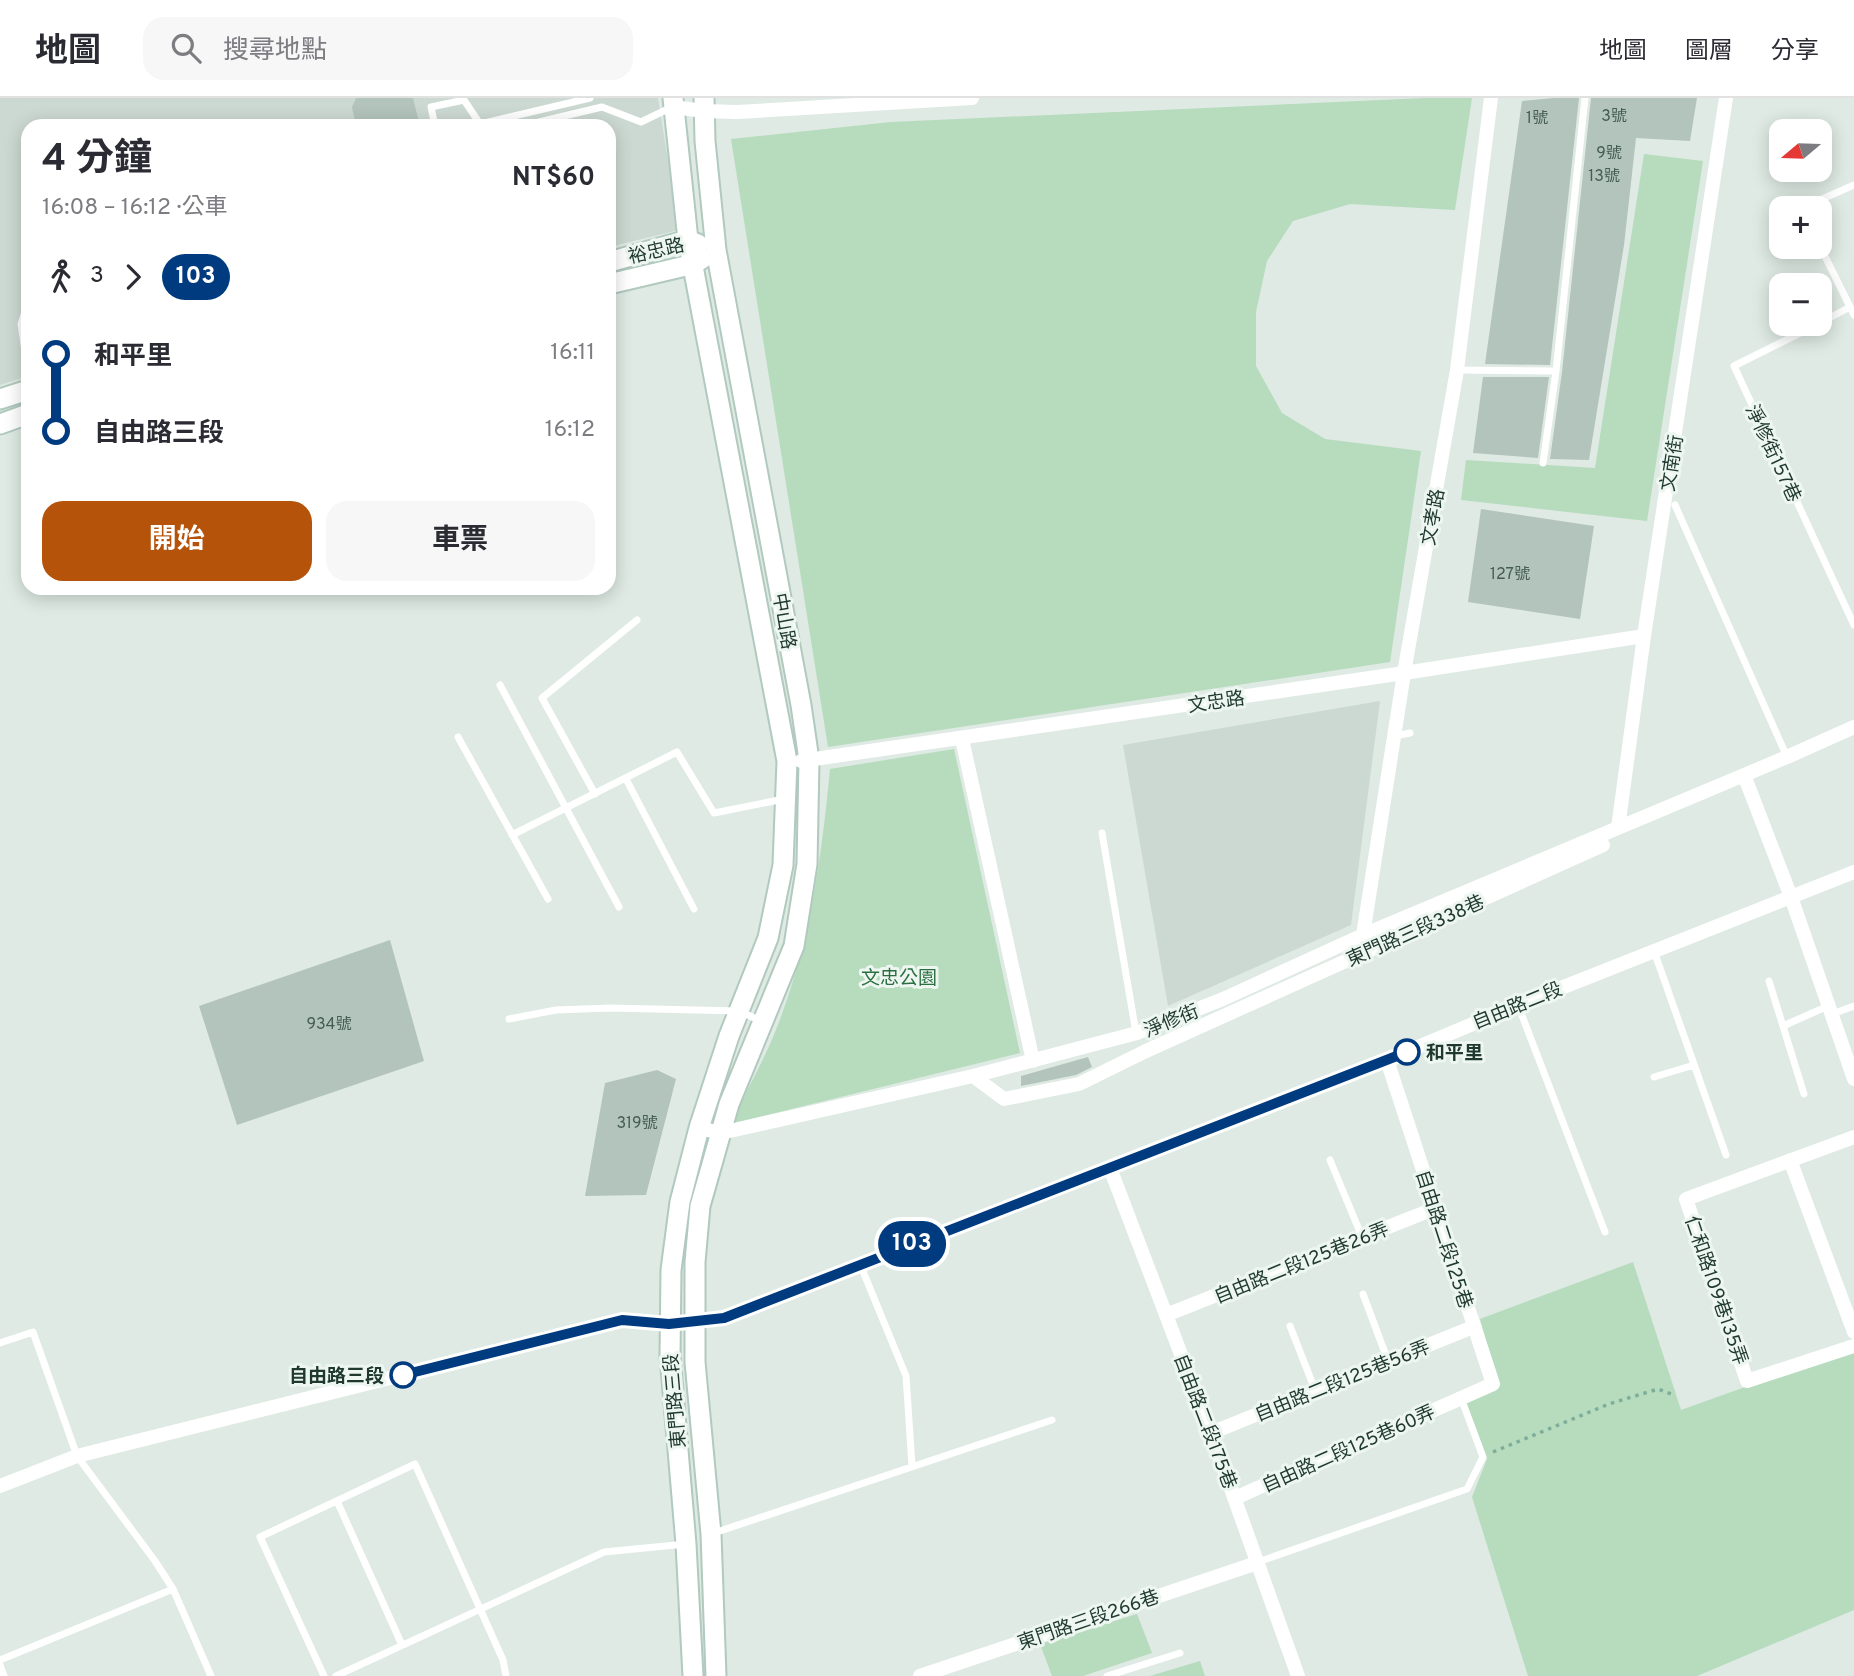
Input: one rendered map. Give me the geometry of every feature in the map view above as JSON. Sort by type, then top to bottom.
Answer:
[{"type":"main road","name":"中山路","points":[[671,101],[688,240],[787,761],[783,865],[768,938],[729,1036],[699,1128]]},
{"type":"main road","name":"中山路","points":[[704,105],[716,250],[809,760],[807,864],[794,946],[729,1104],[721,1133]]},
{"type":"main road","name":"裕忠路","points":[[616,260],[688,240],[716,250]]},
{"type":"main road","name":"裕忠路","points":[[616,282],[694,264],[716,250]]},
{"type":"main road","points":[[0,399],[21,392]]},
{"type":"main road","points":[[0,424],[21,416]]},
{"type":"main road","name":"東門路三段","points":[[693,1671],[669,1324],[671,1270],[680,1202],[699,1128]]},
{"type":"main road","name":"東門路三段","points":[[717,1675],[710,1534],[694,1322],[695,1262],[700,1206],[721,1133]]},
{"type":"street","points":[[671,101],[737,112],[893,100],[972,98]]},
{"type":"street","name":"文孝路","points":[[1363,935],[1404,673],[1457,370],[1492,98]]},
{"type":"street","name":"文南街","points":[[1618,828],[1644,635],[1726,98]]},
{"type":"street","name":"文忠路","points":[[787,761],[962,738],[1644,635]]},
{"type":"street","name":"東門路三段338巷","points":[[973,1076],[1004,1099],[1079,1084],[1146,1051],[1604,844],[1618,828],[1854,727]]},
{"type":"street","points":[[962,738],[1033,1061]]},
{"type":"street","points":[[1744,775],[1791,897],[1854,1079]]},
{"type":"street","name":"淨修街","points":[[699,1128],[721,1133],[973,1076],[1137,1033],[1223,999],[1363,935],[1618,828]]},
{"type":"street","name":"自由路二段","points":[[669,1324],[724,1318],[1387,1060],[1654,950],[1854,872]]},
{"type":"street","name":"自由路二段125巷","points":[[1387,1060],[1493,1384],[1461,1398]]},
{"type":"street","name":"仁和路109巷135弄","points":[[1854,1137],[1686,1199],[1747,1381],[1854,1346]]},
{"type":"street","points":[[1790,1160],[1854,1332]]},
{"type":"street","name":"自由路二段175巷","points":[[1110,1168],[1211,1433],[1298,1676]]},
{"type":"street","name":"自由路二段125巷26弄","points":[[1166,1315],[1436,1208]]},
{"type":"street","points":[[0,1486],[77,1456],[622,1320],[669,1324]]},
{"type":"street","name":"自由路二段125巷56弄","points":[[1211,1433],[1474,1327]]},
{"type":"street","name":"自由路二段125巷60弄","points":[[1235,1499],[1461,1398]]},
{"type":"street","name":"東門路三段266巷","points":[[920,1676],[1257,1563]]},
{"type":"street","points":[[693,1671],[717,1675]]},
{"type":"lane","points":[[501,119],[590,98]]},
{"type":"lane","points":[[1543,463],[1556,371],[1585,98]]},
{"type":"lane","points":[[434,119],[431,107],[464,100],[477,119]]},
{"type":"lane","points":[[552,119],[603,107],[641,122],[671,101]]},
{"type":"lane","points":[[1829,196],[1854,185]]},
{"type":"lane","points":[[1826,259],[1852,311]]},
{"type":"lane","name":"淨修街157巷","points":[[1832,318],[1852,311]]},
{"type":"lane","name":"淨修街157巷","points":[[1793,336],[1734,366],[1854,625]]},
{"type":"lane","points":[[1457,370],[1556,371]]},
{"type":"lane","points":[[1675,505],[1787,757]]},
{"type":"lane","points":[[595,794],[542,698],[637,620]]},
{"type":"lane","points":[[500,685],[620,907]]},
{"type":"lane","points":[[1394,736],[1410,733]]},
{"type":"lane","points":[[458,737],[548,900]]},
{"type":"lane","points":[[512,835],[677,752],[713,813],[785,798]]},
{"type":"lane","points":[[626,779],[694,909]]},
{"type":"lane","points":[[1102,833],[1137,1033]]},
{"type":"lane","points":[[1654,950],[1726,1155]]},
{"type":"lane","points":[[1769,981],[1804,1094]]},
{"type":"lane","points":[[1518,1005],[1605,1232]]},
{"type":"lane","points":[[1783,1026],[1830,1010],[1854,1006]]},
{"type":"lane","points":[[509,1019],[556,1010],[610,1007],[739,1011],[764,1022]]},
{"type":"lane","points":[[1654,1077],[1694,1065]]},
{"type":"lane","points":[[1330,1160],[1363,1238]]},
{"type":"lane","points":[[860,1264],[905,1376],[912,1466]]},
{"type":"lane","points":[[1363,1294],[1388,1361]]},
{"type":"lane","points":[[1290,1326],[1315,1390]]},
{"type":"lane","points":[[0,1343],[33,1332],[77,1456],[173,1589],[211,1676]]},
{"type":"lane","points":[[1257,1563],[1467,1489],[1483,1457],[1461,1398]]},
{"type":"lane","points":[[710,1534],[1052,1420]]},
{"type":"lane","points":[[324,1676],[260,1537],[415,1464],[503,1660],[506,1676]]},
{"type":"lane","points":[[337,1501],[402,1645]]},
{"type":"lane","points":[[336,1676],[604,1552],[686,1544]]},
{"type":"lane","points":[[4,1676],[0,1663],[173,1589]]},
{"type":"lane","points":[[1107,1676],[1180,1653]]},
{"type":"path","points":[[1483,1457],[1609,1404],[1658,1388],[1671,1394]]},
{"type":"shaded area","points":[[0,98],[658,98],[679,230],[616,245],[616,119],[21,119],[21,378],[0,385]]},
{"type":"shaded area","points":[[1380,701],[1351,925],[1168,1006],[1123,745]]},
{"type":"green space","points":[[1472,98],[1455,210],[1350,204],[1293,221],[1267,261],[1256,312],[1256,366],[1282,413],[1325,439],[1421,451],[1390,662],[828,747],[731,139],[891,122]]},
{"type":"green space","points":[[1644,154],[1703,161],[1647,521],[1461,500],[1466,460],[1595,468]]},
{"type":"green space","name":"文忠公園","points":[[954,749],[1020,1053],[730,1124],[774,1035],[799,961],[819,865],[830,769]]},
{"type":"green space","points":[[1633,1262],[1681,1410],[1854,1348],[1854,1610],[1697,1676],[1528,1676],[1472,1497],[1487,1459],[1465,1400],[1499,1385],[1480,1319]]},
{"type":"green space","points":[[1137,1614],[1152,1653],[1083,1676],[1052,1676],[1040,1644]]},
{"type":"green space","points":[[1200,1661],[1205,1676],[1150,1676]]},
{"type":"building","points":[[356,98],[413,98],[418,119],[355,119],[352,107]]},
{"type":"building","points":[[1579,98],[1550,365],[1485,364],[1522,101]]},
{"type":"building","points":[[1591,98],[1697,98],[1690,141],[1636,138],[1624,245],[1589,460],[1550,459],[1562,372]]},
{"type":"building","points":[[1483,377],[1549,377],[1538,458],[1473,453]]},
{"type":"building","points":[[1481,509],[1594,526],[1580,619],[1468,602]]},
{"type":"building","points":[[390,940],[424,1061],[237,1125],[199,1006]]},
{"type":"building","points":[[1088,1057],[1092,1067],[1076,1075],[1021,1086],[1021,1076]]},
{"type":"building","points":[[657,1070],[676,1079],[646,1195],[585,1196],[605,1083]]},
{"type":"bus line","name":"103","points":[[403,1375],[622,1320],[669,1324],[724,1318],[1407,1052]]},
{"type":"place","name":"和平里","points":[[1407,1052]]},
{"type":"place","name":"自由路三段","points":[[403,1375]]}]
